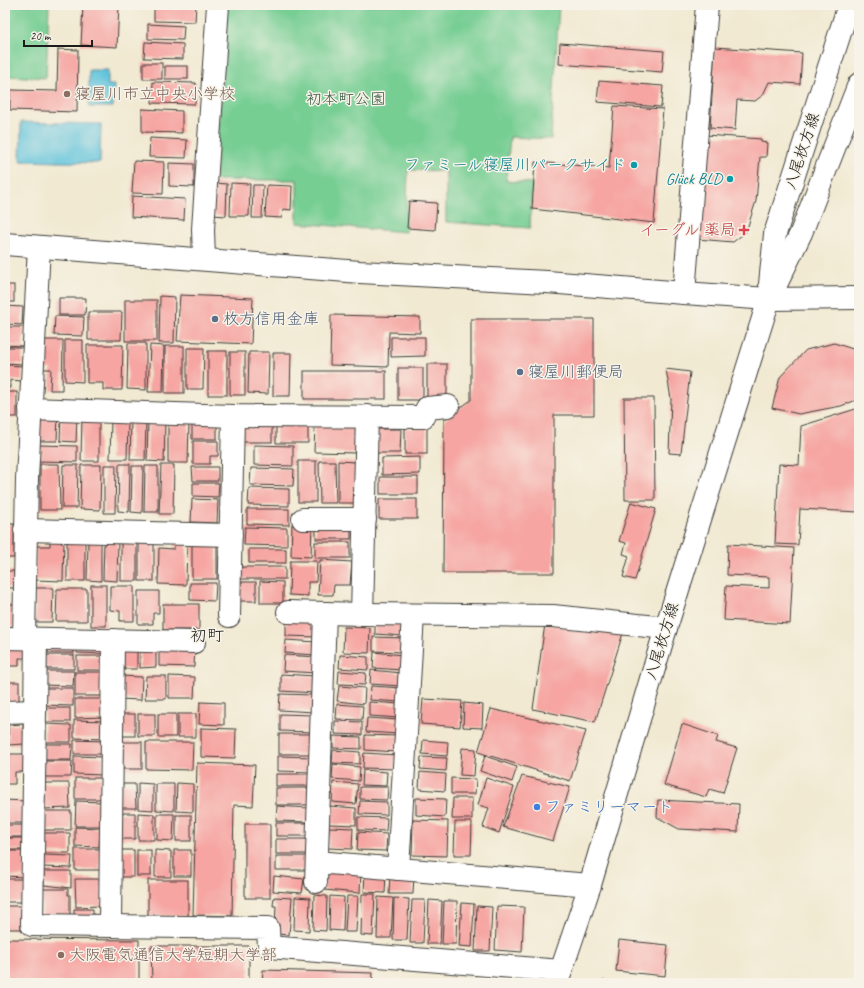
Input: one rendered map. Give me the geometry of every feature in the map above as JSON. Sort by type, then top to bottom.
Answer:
[{"type":"street","points":[[204,259],[203,229],[218,5]]},
{"type":"street","points":[[684,294],[708,5]]},
{"type":"street","name":"八尾枚方線","points":[[769,299],[776,234],[849,5]]},
{"type":"street","name":"八尾枚方線","points":[[559,977],[590,885],[666,628],[769,299],[801,233],[859,84]]},
{"type":"street","points":[[5,244],[360,272],[547,282],[684,294],[769,299],[859,298]]},
{"type":"street","points":[[40,247],[30,409],[22,638],[35,711],[32,925],[268,928],[269,947],[559,977]]},
{"type":"street","points":[[30,409],[233,416],[423,417],[427,408],[448,406]]},
{"type":"street","points":[[229,616],[233,416]]},
{"type":"street","points":[[362,614],[367,416]]},
{"type":"street","points":[[303,519],[364,519]]},
{"type":"street","points":[[25,530],[231,535]]},
{"type":"street","points":[[288,612],[553,616],[666,628]]},
{"type":"street","points":[[325,613],[317,872],[398,869],[590,885]]},
{"type":"street","points":[[398,869],[413,615]]},
{"type":"street","points":[[22,638],[194,642]]},
{"type":"street","points":[[110,926],[113,640]]},
{"type":"street","points":[[5,712],[35,711]]},
{"type":"green space","points":[[5,5],[49,5],[46,78],[5,76]]},
{"type":"green space","name":"初本町公園","points":[[227,5],[559,5],[551,139],[510,137],[506,181],[532,183],[530,228],[446,222],[446,171],[408,170],[406,232],[297,223],[297,180],[215,180]]},
{"type":"water","points":[[89,70],[108,70],[108,85],[114,85],[113,107],[89,107]]},
{"type":"water","points":[[21,122],[101,124],[100,163],[20,161]]},
{"type":"building","points":[[83,5],[119,5],[117,47],[81,45]]},
{"type":"building","points":[[154,5],[196,5],[195,22],[154,21]]},
{"type":"building","points":[[148,24],[184,26],[183,40],[148,39]]},
{"type":"building","points":[[145,42],[183,44],[183,59],[144,58]]},
{"type":"building","points":[[560,43],[664,51],[662,72],[559,64]]},
{"type":"building","points":[[715,47],[802,53],[800,84],[769,82],[763,95],[755,101],[737,100],[735,130],[710,128]]},
{"type":"building","points":[[58,49],[78,50],[77,112],[10,110],[10,90],[57,91]]},
{"type":"building","points":[[143,63],[162,63],[162,79],[143,79]]},
{"type":"building","points":[[165,66],[188,66],[188,79],[165,79]]},
{"type":"building","points":[[599,81],[663,86],[661,107],[597,102]]},
{"type":"building","points":[[153,82],[196,83],[195,104],[152,103]]},
{"type":"building","name":"ファミール寝屋川パークサイド","points":[[614,106],[663,109],[654,223],[532,209],[535,162],[609,168]]},
{"type":"building","points":[[142,109],[182,111],[182,133],[142,132]]},
{"type":"building","name":"Glück BLD","points":[[706,135],[761,139],[761,142],[767,143],[766,157],[760,157],[756,201],[746,232],[733,242],[697,239]]},
{"type":"building","points":[[150,138],[187,140],[186,158],[149,157]]},
{"type":"building","points":[[134,161],[164,162],[163,194],[132,193]]},
{"type":"building","points":[[169,163],[194,164],[194,187],[169,186]]},
{"type":"building","points":[[214,183],[227,184],[226,216],[213,215]]},
{"type":"building","points":[[231,183],[250,184],[249,216],[230,216]]},
{"type":"building","points":[[253,185],[263,185],[262,218],[252,218]]},
{"type":"building","points":[[267,185],[292,186],[291,210],[283,209],[282,218],[265,217]]},
{"type":"building","points":[[132,196],[185,199],[184,220],[131,217]]},
{"type":"building","points":[[409,201],[437,203],[435,230],[407,228]]},
{"type":"building","points":[[5,285],[14,285],[14,302],[5,302]]},
{"type":"building","name":"枚方信用金庫","points":[[180,295],[253,298],[251,344],[177,341]]},
{"type":"building","points":[[160,296],[175,297],[174,343],[159,343]]},
{"type":"building","points":[[59,298],[86,298],[85,315],[59,315]]},
{"type":"building","points":[[125,300],[157,300],[157,341],[125,341]]},
{"type":"building","points":[[5,306],[23,307],[22,325],[5,324]]},
{"type":"building","points":[[88,312],[122,312],[121,340],[88,340]]},
{"type":"building","points":[[331,315],[420,317],[420,333],[389,332],[388,367],[330,365]]},
{"type":"building","points":[[55,316],[84,317],[83,336],[54,335]]},
{"type":"building","points":[[471,319],[594,319],[594,415],[554,415],[554,573],[443,573],[444,420],[471,400]]},
{"type":"building","points":[[5,327],[24,327],[23,346],[5,345]]},
{"type":"building","points":[[391,337],[425,337],[425,356],[391,357]]},
{"type":"building","points":[[44,340],[63,340],[62,390],[50,390],[51,369],[43,369]]},
{"type":"building","points":[[65,340],[83,340],[83,382],[65,381]]},
{"type":"building","points":[[128,343],[146,343],[146,390],[127,389]]},
{"type":"building","points":[[834,343],[859,351],[859,399],[841,406],[799,414],[772,408],[780,377],[806,350]]},
{"type":"building","points":[[87,345],[123,345],[122,390],[103,390],[103,383],[87,383]]},
{"type":"building","points":[[150,345],[164,346],[163,392],[148,392]]},
{"type":"building","points":[[165,346],[184,346],[184,393],[165,393]]},
{"type":"building","points":[[5,347],[23,347],[22,364],[5,363]]},
{"type":"building","points":[[187,348],[204,348],[203,389],[187,389]]},
{"type":"building","points":[[208,351],[227,351],[227,395],[208,395]]},
{"type":"building","points":[[230,352],[245,352],[245,395],[230,395]]},
{"type":"building","points":[[249,352],[269,352],[268,394],[248,393]]},
{"type":"building","points":[[273,353],[291,353],[290,396],[273,396]]},
{"type":"building","points":[[427,364],[447,364],[447,398],[427,398]]},
{"type":"building","points":[[5,365],[22,366],[22,381],[10,380],[10,388],[5,388]]},
{"type":"building","points":[[398,368],[423,368],[423,400],[398,400]]},
{"type":"building","points":[[666,369],[690,372],[681,454],[669,453],[671,399]]},
{"type":"building","points":[[304,371],[386,371],[386,399],[304,399]]},
{"type":"building","points":[[5,392],[17,392],[17,417],[5,417]]},
{"type":"building","points":[[624,398],[654,398],[655,500],[625,500]]},
{"type":"building","points":[[859,408],[859,512],[800,509],[798,545],[775,544],[779,464],[799,465],[801,426]]},
{"type":"building","points":[[39,414],[58,414],[57,441],[38,441]]},
{"type":"building","points":[[61,414],[77,415],[76,442],[60,441]]},
{"type":"building","points":[[82,416],[99,416],[99,461],[81,461]]},
{"type":"building","points":[[192,418],[217,423],[217,439],[192,439]]},
{"type":"building","points":[[111,420],[128,421],[127,459],[110,459]]},
{"type":"building","points":[[131,420],[146,420],[145,460],[130,460]]},
{"type":"building","points":[[168,421],[189,422],[188,463],[168,463]]},
{"type":"building","points":[[242,421],[272,421],[272,442],[242,442]]},
{"type":"building","points":[[276,421],[308,422],[308,443],[276,443]]},
{"type":"building","points":[[148,422],[165,422],[164,462],[147,461]]},
{"type":"building","points":[[315,422],[357,423],[357,453],[314,452]]},
{"type":"building","points":[[405,428],[427,428],[427,454],[405,454]]},
{"type":"building","points":[[377,429],[401,429],[400,453],[377,453]]},
{"type":"building","points":[[193,441],[218,441],[218,456],[210,456],[210,464],[193,464]]},
{"type":"building","points":[[39,445],[77,446],[77,462],[38,461]]},
{"type":"building","points":[[254,445],[293,446],[293,466],[254,465]]},
{"type":"building","points":[[420,457],[420,474],[382,475],[382,458]]},
{"type":"building","points":[[298,461],[316,461],[316,502],[298,502]]},
{"type":"building","points":[[319,461],[335,461],[336,503],[320,503]]},
{"type":"building","points":[[338,461],[355,462],[355,503],[338,503]]},
{"type":"building","points":[[40,464],[59,464],[60,510],[40,510]]},
{"type":"building","points":[[119,464],[130,464],[129,512],[118,511]]},
{"type":"building","points":[[63,465],[78,465],[77,508],[62,508]]},
{"type":"building","points":[[81,465],[101,465],[100,510],[80,509]]},
{"type":"building","points":[[104,465],[116,465],[115,513],[104,513]]},
{"type":"building","points":[[161,465],[174,465],[173,514],[159,514]]},
{"type":"building","points":[[132,466],[143,466],[142,513],[131,512]]},
{"type":"building","points":[[145,466],[158,466],[158,512],[144,512]]},
{"type":"building","points":[[192,467],[218,467],[218,481],[193,481]]},
{"type":"building","points":[[251,468],[294,469],[293,486],[250,485]]},
{"type":"building","points":[[380,477],[418,477],[418,494],[380,494]]},
{"type":"building","points":[[193,483],[219,483],[218,497],[193,496]]},
{"type":"building","points":[[249,488],[289,489],[289,506],[248,505]]},
{"type":"building","points":[[192,499],[218,500],[217,523],[191,522]]},
{"type":"building","points":[[379,499],[417,499],[417,519],[379,519]]},
{"type":"building","points":[[631,502],[656,509],[635,580],[623,577],[629,556],[623,554],[626,543],[619,541]]},
{"type":"building","points":[[247,509],[289,509],[289,525],[247,524]]},
{"type":"building","points":[[316,523],[351,523],[351,539],[316,539]]},
{"type":"building","points":[[5,524],[14,524],[14,558],[5,558]]},
{"type":"building","points":[[292,524],[312,525],[311,557],[291,556]]},
{"type":"building","points":[[245,527],[287,528],[287,546],[244,545]]},
{"type":"building","points":[[50,540],[64,540],[63,581],[35,580],[36,546],[50,546]]},
{"type":"building","points":[[174,540],[187,540],[186,585],[158,584],[159,548],[174,549]]},
{"type":"building","points":[[88,541],[101,542],[101,581],[87,580]]},
{"type":"building","points":[[104,541],[118,541],[117,581],[103,580]]},
{"type":"building","points":[[67,542],[85,542],[85,581],[67,581]]},
{"type":"building","points":[[121,542],[137,542],[137,581],[121,581]]},
{"type":"building","points":[[139,542],[154,542],[154,581],[139,581]]},
{"type":"building","points":[[315,542],[350,542],[350,558],[315,558]]},
{"type":"building","points":[[192,543],[217,543],[217,579],[192,579]]},
{"type":"building","points":[[728,544],[794,548],[790,624],[724,620],[726,586],[769,588],[769,577],[727,575]]},
{"type":"building","points":[[249,549],[286,549],[286,563],[249,563]]},
{"type":"building","points":[[320,560],[352,562],[350,585],[334,585],[333,595],[318,595]]},
{"type":"building","points":[[290,561],[317,561],[316,582],[308,582],[308,596],[289,595]]},
{"type":"building","points":[[239,567],[285,567],[285,579],[239,579]]},
{"type":"building","points":[[5,571],[14,571],[14,588],[5,588]]},
{"type":"building","points":[[260,581],[283,582],[283,603],[260,603]]},
{"type":"building","points":[[236,582],[256,582],[256,601],[236,601]]},
{"type":"building","points":[[190,583],[216,583],[215,601],[190,600]]},
{"type":"building","points":[[91,585],[106,585],[106,626],[91,626]]},
{"type":"building","points":[[110,586],[134,586],[134,621],[120,621],[120,611],[110,610]]},
{"type":"building","points":[[35,588],[53,588],[52,622],[35,622]]},
{"type":"building","points":[[57,589],[87,589],[87,621],[56,621]]},
{"type":"building","points":[[138,591],[159,591],[159,613],[153,613],[153,624],[138,624]]},
{"type":"building","points":[[5,604],[14,604],[14,627],[5,627]]},
{"type":"building","points":[[163,604],[199,604],[199,630],[163,630]]},
{"type":"building","points":[[286,619],[319,620],[318,637],[286,636]]},
{"type":"building","points":[[375,621],[403,622],[403,636],[375,634]]},
{"type":"building","points":[[545,624],[623,633],[595,722],[533,709]]},
{"type":"building","points":[[344,627],[370,628],[369,653],[343,652]]},
{"type":"building","points":[[373,637],[404,638],[404,652],[373,651]]},
{"type":"building","points":[[286,640],[317,642],[316,655],[285,653]]},
{"type":"building","points":[[48,642],[74,642],[74,653],[48,653]]},
{"type":"building","points":[[77,642],[106,643],[106,654],[77,653]]},
{"type":"building","points":[[5,643],[27,643],[27,658],[19,658],[19,666],[5,666]]},
{"type":"building","points":[[119,646],[137,646],[137,669],[119,669]]},
{"type":"building","points":[[140,646],[156,646],[156,667],[140,668]]},
{"type":"building","points":[[159,646],[195,647],[194,667],[159,666]]},
{"type":"building","points":[[374,652],[403,655],[402,670],[373,668]]},
{"type":"building","points":[[44,655],[74,655],[74,669],[44,669]]},
{"type":"building","points":[[284,655],[317,657],[316,673],[283,671]]},
{"type":"building","points":[[340,655],[368,657],[368,670],[339,668]]},
{"type":"building","points":[[77,656],[105,656],[105,670],[77,670]]},
{"type":"building","points":[[371,670],[402,673],[401,686],[370,684]]},
{"type":"building","points":[[44,671],[74,671],[73,686],[43,685]]},
{"type":"building","points":[[339,671],[366,673],[365,685],[338,684]]},
{"type":"building","points":[[75,672],[104,672],[105,696],[75,696]]},
{"type":"building","points":[[281,674],[316,676],[315,693],[281,691]]},
{"type":"building","points":[[120,676],[142,677],[141,700],[119,699]]},
{"type":"building","points":[[146,676],[166,676],[166,699],[145,699]]},
{"type":"building","points":[[169,676],[195,677],[194,698],[169,698]]},
{"type":"building","points":[[5,682],[19,682],[19,703],[5,703]]},
{"type":"building","points":[[339,686],[365,688],[364,704],[337,701]]},
{"type":"building","points":[[371,686],[401,688],[400,702],[370,700]]},
{"type":"building","points":[[42,688],[73,688],[73,706],[42,705]]},
{"type":"building","points":[[280,694],[315,695],[314,712],[279,710]]},
{"type":"building","points":[[75,699],[105,699],[105,717],[75,718]]},
{"type":"building","points":[[423,699],[462,701],[460,727],[421,724]]},
{"type":"building","points":[[200,702],[224,703],[224,725],[199,724]]},
{"type":"building","points":[[369,702],[401,704],[400,718],[369,716]]},
{"type":"building","points":[[464,703],[483,705],[482,728],[463,727]]},
{"type":"building","points":[[337,704],[363,706],[362,720],[336,719]]},
{"type":"building","points":[[44,708],[70,708],[70,722],[44,722]]},
{"type":"building","points":[[491,709],[586,731],[570,781],[478,752]]},
{"type":"building","points":[[119,714],[135,714],[135,736],[119,736]]},
{"type":"building","points":[[138,714],[155,714],[155,736],[138,736]]},
{"type":"building","points":[[158,714],[176,714],[176,737],[158,737]]},
{"type":"building","points":[[178,714],[196,714],[196,737],[178,737]]},
{"type":"building","points":[[280,714],[313,715],[313,732],[280,731]]},
{"type":"building","points":[[367,718],[400,720],[399,734],[366,732]]},
{"type":"building","points":[[74,720],[106,721],[105,739],[74,738]]},
{"type":"building","points":[[335,721],[362,722],[362,735],[335,734]]},
{"type":"building","points":[[23,724],[24,744],[9,745],[8,725]]},
{"type":"building","points":[[44,724],[71,725],[71,742],[44,742]]},
{"type":"building","points":[[682,724],[718,736],[716,742],[737,748],[723,793],[709,789],[706,797],[664,785]]},
{"type":"building","points":[[201,728],[236,729],[235,758],[201,757]]},
{"type":"building","points":[[279,734],[314,734],[314,754],[279,754]]},
{"type":"building","points":[[365,735],[398,736],[397,752],[365,750]]},
{"type":"building","points":[[333,736],[361,737],[361,749],[333,748]]},
{"type":"building","points":[[74,740],[105,741],[104,754],[74,754]]},
{"type":"building","points":[[423,740],[448,742],[447,756],[422,754]]},
{"type":"building","points":[[119,742],[142,742],[142,769],[119,769]]},
{"type":"building","points":[[146,742],[193,742],[192,770],[146,769]]},
{"type":"building","points":[[43,744],[72,744],[71,760],[43,760]]},
{"type":"building","points":[[462,748],[476,749],[474,776],[460,775]]},
{"type":"building","points":[[333,750],[360,752],[360,764],[332,763]]},
{"type":"building","points":[[364,753],[397,755],[396,769],[363,768]]},
{"type":"building","points":[[5,754],[24,754],[24,772],[15,772],[15,784],[5,784]]},
{"type":"building","points":[[74,756],[103,757],[103,775],[74,774]]},
{"type":"building","points":[[278,756],[313,757],[312,772],[278,771]]},
{"type":"building","points":[[485,756],[517,767],[512,782],[480,771]]},
{"type":"building","points":[[421,757],[447,758],[446,771],[420,769]]},
{"type":"building","points":[[43,761],[72,761],[71,777],[43,777]]},
{"type":"building","points":[[197,763],[255,765],[253,806],[234,805],[232,916],[193,915]]},
{"type":"building","points":[[333,764],[360,767],[359,781],[332,779]]},
{"type":"building","points":[[363,770],[387,772],[386,786],[362,785]]},
{"type":"building","points":[[420,772],[446,774],[445,791],[419,789]]},
{"type":"building","points":[[276,774],[310,774],[310,786],[276,786]]},
{"type":"building","name":"ファミリーマート","points":[[522,776],[570,787],[553,841],[503,827]]},
{"type":"building","points":[[75,778],[101,778],[101,799],[75,799]]},
{"type":"building","points":[[451,778],[476,779],[475,794],[451,794]]},
{"type":"building","points":[[486,778],[514,787],[499,833],[483,827],[489,808],[478,805]]},
{"type":"building","points":[[333,782],[358,784],[356,804],[332,802]]},
{"type":"building","points":[[42,783],[69,783],[70,808],[43,809]]},
{"type":"building","points":[[138,783],[153,784],[153,810],[138,809]]},
{"type":"building","points":[[177,783],[193,784],[193,812],[176,811]]},
{"type":"building","points":[[117,784],[135,784],[136,808],[117,808]]},
{"type":"building","points":[[156,784],[174,784],[174,811],[156,810]]},
{"type":"building","points":[[360,787],[388,787],[387,800],[360,799]]},
{"type":"building","points":[[276,788],[310,788],[310,805],[276,805]]},
{"type":"building","points":[[416,798],[446,799],[445,817],[416,815]]},
{"type":"building","points":[[453,798],[472,798],[472,819],[452,819]]},
{"type":"building","points":[[5,800],[25,801],[24,823],[5,823]]},
{"type":"building","points":[[658,800],[739,804],[738,832],[679,829],[657,817]]},
{"type":"building","points":[[76,801],[102,802],[101,826],[75,826]]},
{"type":"building","points":[[360,801],[387,802],[387,815],[359,814]]},
{"type":"building","points":[[277,806],[309,808],[309,822],[276,821]]},
{"type":"building","points":[[330,806],[356,808],[356,825],[329,824]]},
{"type":"building","points":[[44,811],[71,811],[71,830],[44,830]]},
{"type":"building","points":[[119,813],[135,813],[135,839],[118,839]]},
{"type":"building","points":[[138,813],[154,814],[154,840],[138,840]]},
{"type":"building","points":[[157,814],[174,814],[173,841],[157,840]]},
{"type":"building","points":[[176,815],[191,815],[191,841],[176,841]]},
{"type":"building","points":[[358,817],[387,818],[386,831],[358,830]]},
{"type":"building","points":[[413,820],[448,821],[447,856],[412,855]]},
{"type":"building","points":[[455,822],[472,822],[471,855],[454,855]]},
{"type":"building","points":[[276,823],[308,823],[308,836],[276,836]]},
{"type":"building","points":[[245,824],[270,824],[270,898],[245,898]]},
{"type":"building","points":[[5,825],[25,825],[25,837],[5,837]]},
{"type":"building","points":[[75,827],[100,828],[99,847],[75,846]]},
{"type":"building","points":[[329,827],[353,828],[352,849],[328,848]]},
{"type":"building","points":[[358,832],[387,834],[386,851],[357,850]]},
{"type":"building","points":[[44,833],[70,833],[70,853],[43,853]]},
{"type":"building","points":[[5,838],[26,838],[26,850],[5,850]]},
{"type":"building","points":[[276,839],[307,839],[307,854],[276,854]]},
{"type":"building","points":[[75,849],[100,849],[100,870],[75,870]]},
{"type":"building","points":[[119,850],[134,850],[134,877],[119,877]]},
{"type":"building","points":[[137,850],[151,850],[151,876],[137,876]]},
{"type":"building","points":[[155,850],[171,851],[171,877],[155,877]]},
{"type":"building","points":[[174,850],[191,850],[191,876],[174,876]]},
{"type":"building","points":[[5,851],[24,851],[24,877],[5,876]]},
{"type":"building","points":[[43,855],[72,856],[71,868],[43,867]]},
{"type":"building","points":[[276,856],[307,856],[307,870],[276,870]]},
{"type":"building","points":[[326,869],[361,871],[360,893],[324,890]]},
{"type":"building","points":[[44,871],[71,871],[71,888],[44,885]]},
{"type":"building","points":[[365,872],[386,873],[385,893],[364,892]]},
{"type":"building","points":[[390,873],[414,874],[413,894],[389,894]]},
{"type":"building","points":[[274,876],[304,879],[302,893],[273,891]]},
{"type":"building","points":[[5,879],[25,879],[25,902],[5,902]]},
{"type":"building","points":[[75,879],[101,879],[102,906],[76,907]]},
{"type":"building","points":[[148,880],[188,880],[188,916],[148,916]]},
{"type":"building","points":[[43,889],[68,889],[68,895],[70,895],[70,917],[42,921]]},
{"type":"building","points":[[362,894],[375,894],[373,936],[361,935]]},
{"type":"building","points":[[314,895],[327,896],[326,931],[313,930]]},
{"type":"building","points":[[330,896],[344,897],[343,931],[329,930]]},
{"type":"building","points":[[347,896],[358,896],[356,932],[345,932]]},
{"type":"building","points":[[274,897],[292,898],[289,935],[277,934],[275,927],[276,906],[273,906]]},
{"type":"building","points":[[295,897],[310,898],[309,931],[294,930]]},
{"type":"building","points":[[378,897],[393,898],[391,938],[377,938]]},
{"type":"building","points":[[394,898],[409,899],[407,940],[393,940]]},
{"type":"building","points":[[412,900],[425,900],[423,943],[410,943]]},
{"type":"building","points":[[429,900],[442,901],[440,944],[427,944]]},
{"type":"building","points":[[444,901],[457,901],[456,944],[442,944]]},
{"type":"building","points":[[462,903],[474,904],[472,947],[459,946]]},
{"type":"building","points":[[5,906],[23,906],[23,929],[5,929]]},
{"type":"building","points":[[477,906],[492,907],[490,951],[475,951]]},
{"type":"building","points":[[497,906],[524,907],[522,952],[495,950]]},
{"type":"building","points":[[74,909],[93,909],[93,919],[74,918]]},
{"type":"building","points":[[5,939],[139,940],[139,983],[5,983]]},
{"type":"building","points":[[619,940],[668,945],[665,976],[616,971]]},
{"type":"building","points":[[151,946],[249,946],[249,983],[152,983]]},
{"type":"building","points":[[263,970],[373,973],[372,983],[262,983]]},
{"type":"building","points":[[602,980],[610,981],[610,983],[601,983]]},
{"type":"place","name":"寝屋川市立中央小学校","points":[[67,94]]},
{"type":"place","name":"ファミール寝屋川パークサイド","points":[[634,165]]},
{"type":"place","name":"Glück BLD","points":[[730,179]]},
{"type":"place","name":"イーグル 薬局","points":[[744,230]]},
{"type":"place","name":"枚方信用金庫","points":[[215,319]]},
{"type":"place","name":"寝屋川郵便局","points":[[520,372]]},
{"type":"place","name":"ファミリーマート","points":[[537,807]]},
{"type":"place","name":"大阪電気通信大学短期大学部","points":[[61,955]]},
{"type":"district","name":"初町","points":[[207,635]]}]
